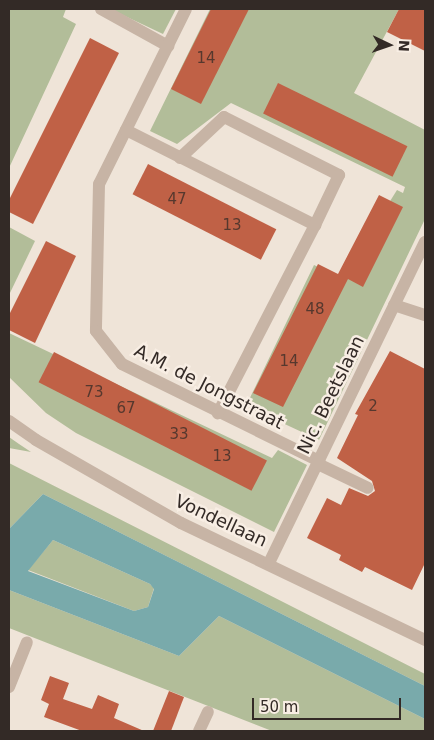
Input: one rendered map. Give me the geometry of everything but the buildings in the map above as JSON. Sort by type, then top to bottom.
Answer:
[{"type":"street","points":[[101,9],[168,46]]},
{"type":"street","name":"A.M. de Jongstraat","points":[[186,9],[99,184],[96,331],[122,364],[368,488]]},
{"type":"street","points":[[180,158],[224,116],[339,175],[218,413]]},
{"type":"street","points":[[126,130],[315,225]]},
{"type":"street","name":"Nic. Beetslaan","points":[[269,563],[425,242]]},
{"type":"street","points":[[394,305],[425,315]]},
{"type":"street","name":"Vondellaan","points":[[9,421],[60,454],[181,523],[269,563],[425,640]]},
{"type":"street","points":[[9,687],[27,642]]},
{"type":"street","points":[[200,731],[208,712]]},
{"type":"green space","points":[[9,9],[66,9],[63,17],[76,24],[9,168]]},
{"type":"green space","points":[[110,9],[176,9],[163,34]]},
{"type":"green space","points":[[210,9],[399,9],[354,93],[425,130],[425,219],[319,440],[246,406],[314,265],[342,278],[397,190],[403,193],[405,187],[231,103],[177,144],[150,131]]},
{"type":"green space","points":[[9,227],[35,241],[9,295]]},
{"type":"green space","points":[[9,333],[272,458],[278,450],[307,465],[274,532],[76,433],[46,413],[9,377]]},
{"type":"green space","points":[[9,437],[19,444],[31,452],[9,448]]},
{"type":"green space","points":[[9,463],[425,674],[425,686],[43,494],[9,529]]},
{"type":"green space","points":[[53,540],[150,584],[154,588],[148,607],[134,611],[28,570]]},
{"type":"green space","points":[[9,590],[179,656],[219,616],[425,719],[425,731],[272,731],[9,628]]},
{"type":"water","points":[[43,494],[425,686],[425,719],[219,616],[179,656],[9,590],[9,529]],"holes":[[[53,540],[150,584],[154,589],[148,607],[134,611],[28,571]]]}]
